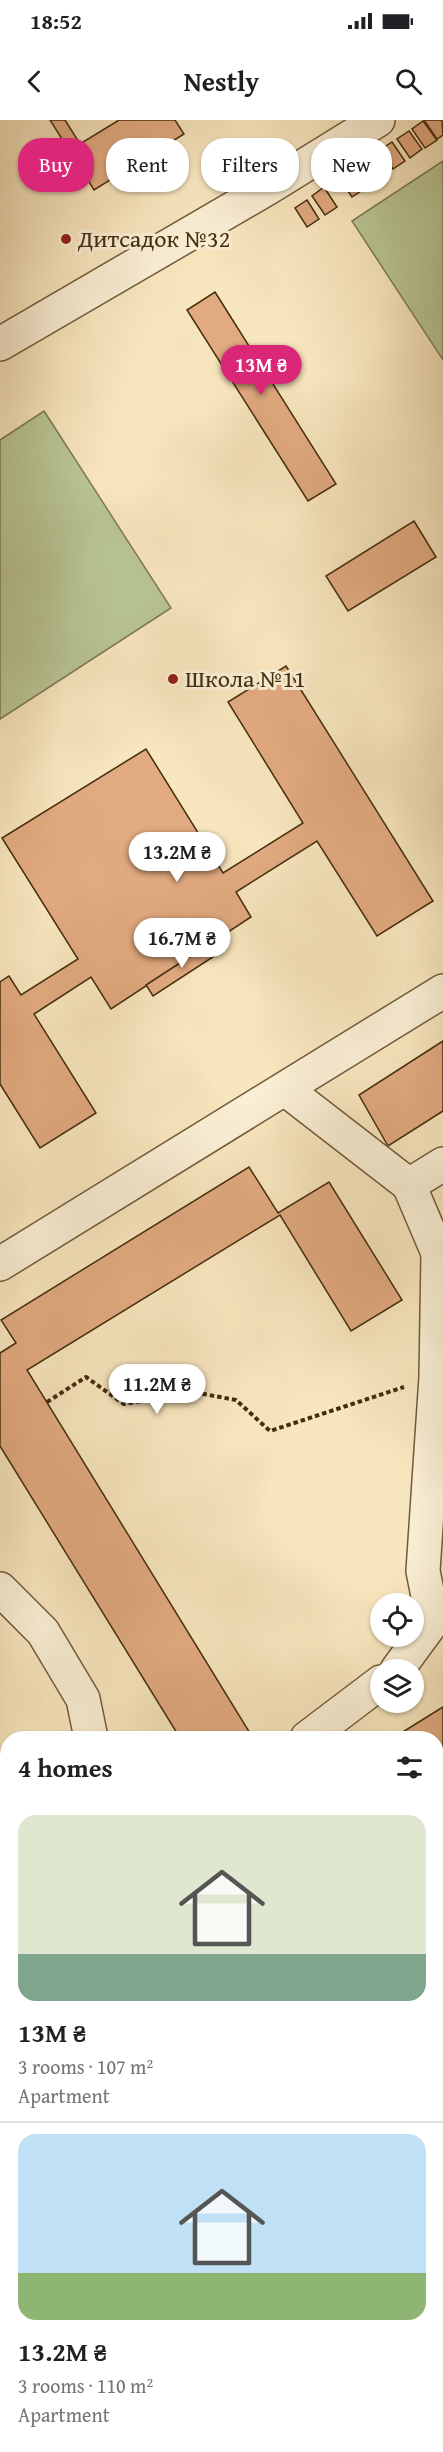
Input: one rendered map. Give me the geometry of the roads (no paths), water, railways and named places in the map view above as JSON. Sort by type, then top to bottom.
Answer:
[{"type":"street","points":[[0,344],[278,182],[378,120]]},
{"type":"street","points":[[0,1264],[443,990]]},
{"type":"street","points":[[285,1089],[409,1185],[438,1253],[436,1377],[423,1571],[433,1621],[405,1659]]},
{"type":"street","points":[[409,1185],[443,1164]]},
{"type":"street","points":[[0,1589],[43,1632],[83,1699],[90,1731]]},
{"type":"street","points":[[316,1731],[370,1690]]},
{"type":"place","name":"Дитсадок №32","points":[[66,239]]},
{"type":"place","name":"Школа №11","points":[[173,679]]}]
